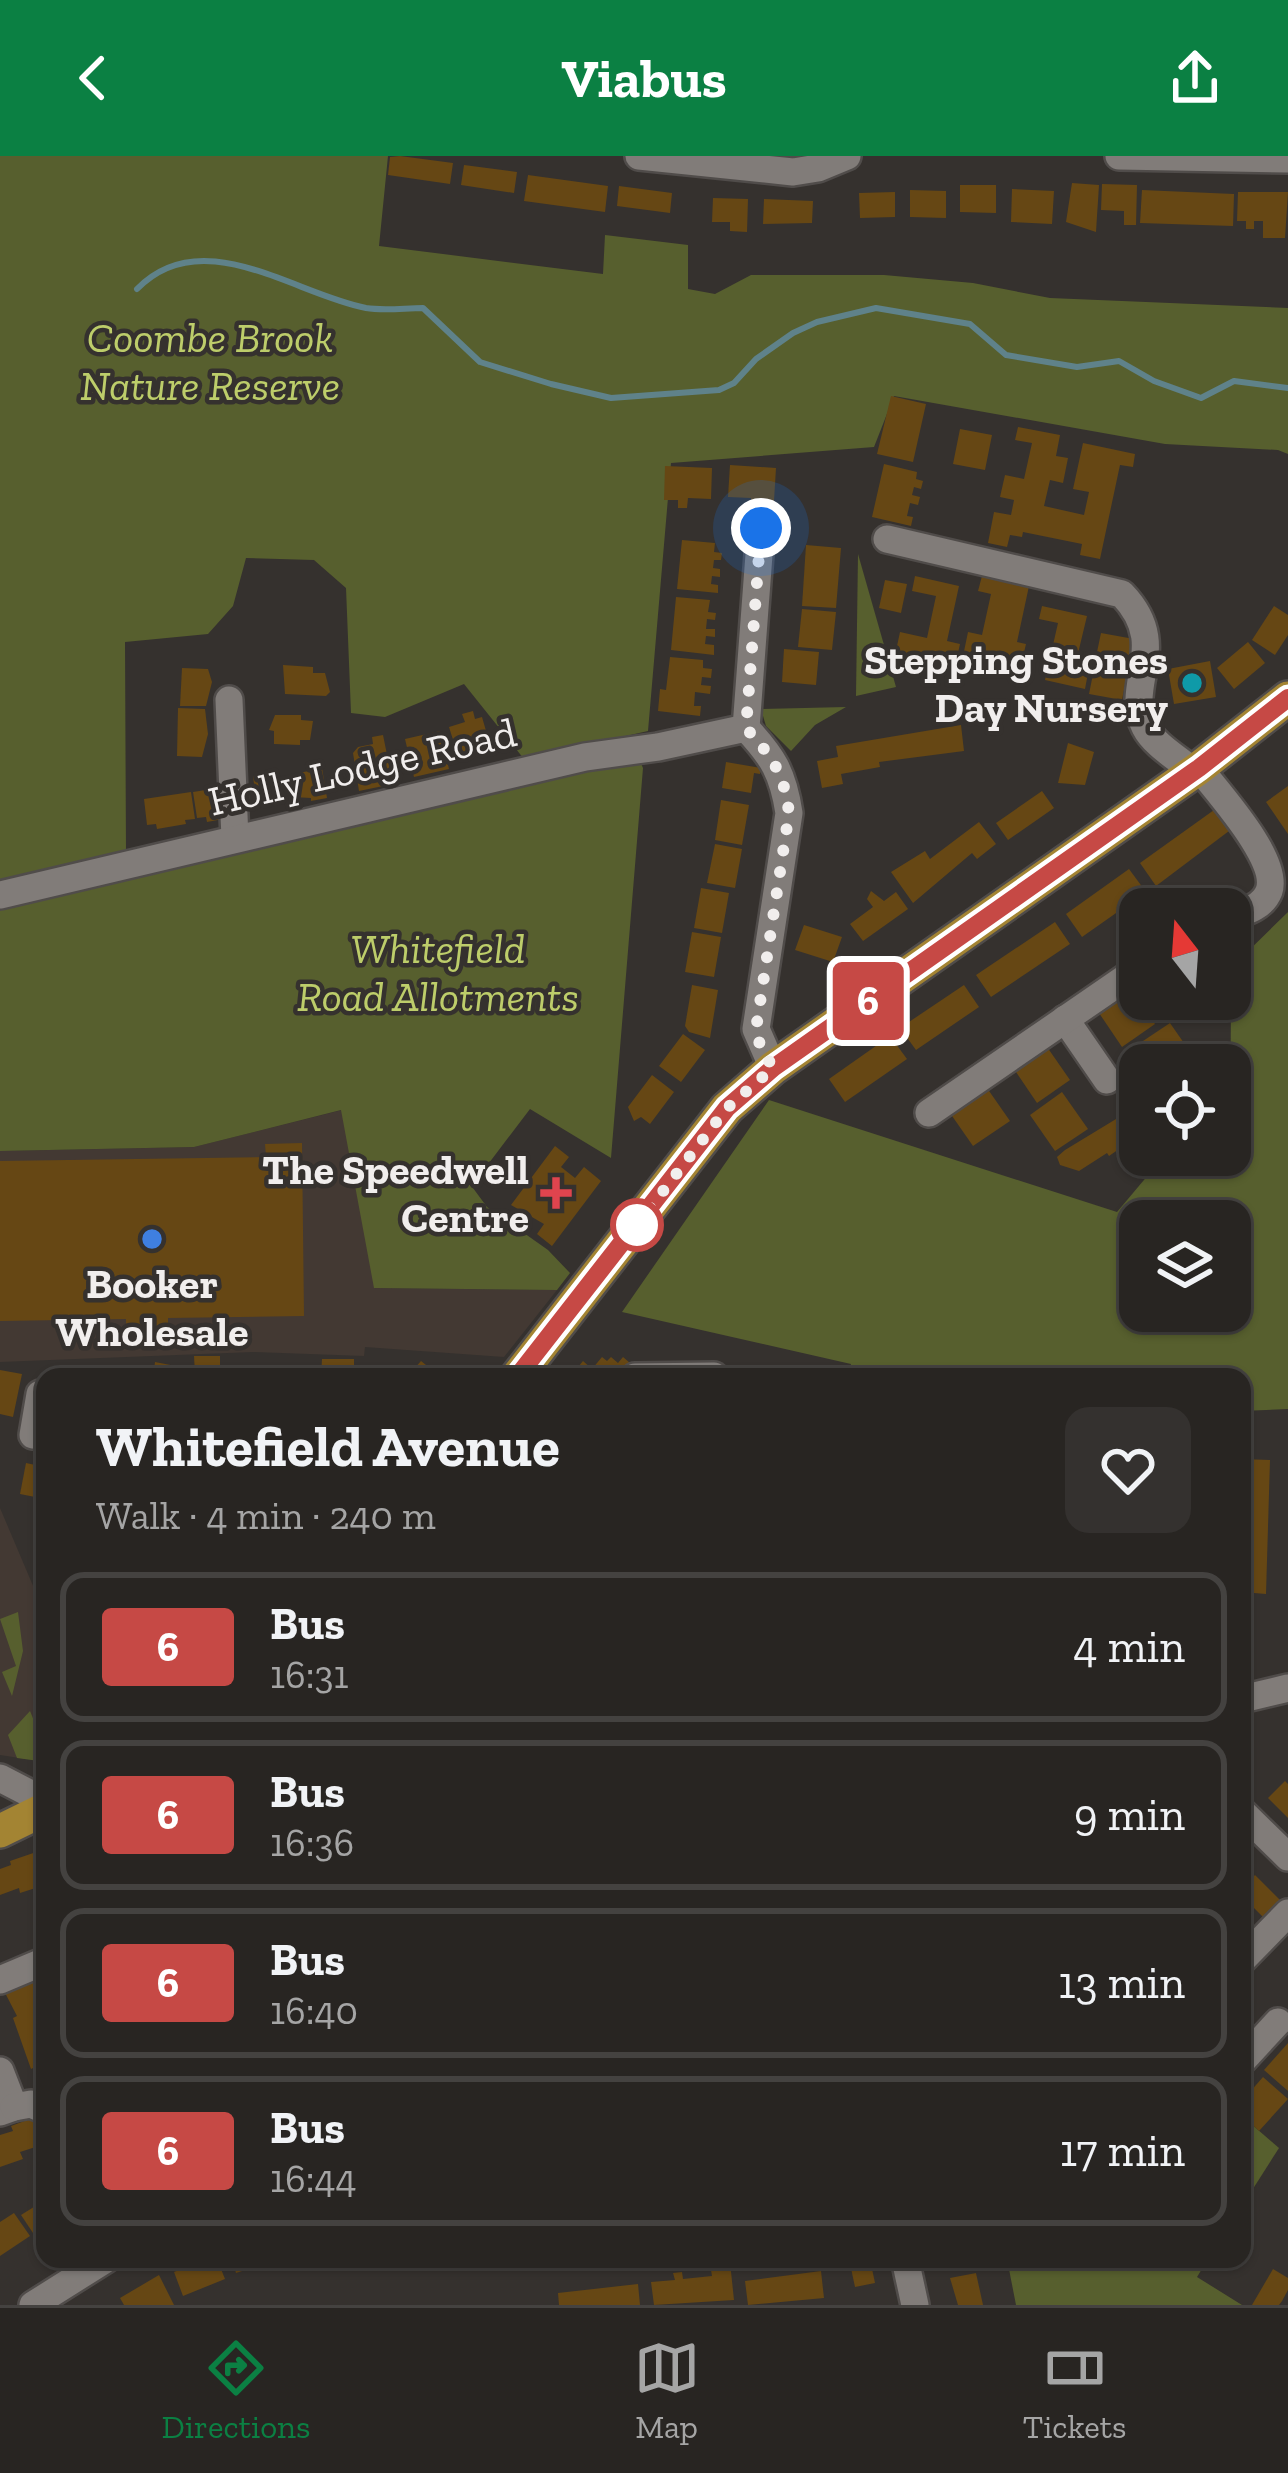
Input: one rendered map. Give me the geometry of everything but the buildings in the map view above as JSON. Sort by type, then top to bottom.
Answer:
[{"type":"main road","points":[[524,1368],[727,1108],[773,1068],[1197,770],[1288,698]]},
{"type":"main road","points":[[0,1831],[36,1813]]},
{"type":"street","points":[[639,156],[794,172],[839,158]]},
{"type":"street","points":[[1119,156],[1288,159]]},
{"type":"street","points":[[761,528],[746,728],[770,755],[785,782],[789,813],[756,1029],[773,1068]]},
{"type":"street","points":[[887,539],[1122,594],[1139,612],[1146,635],[1141,713],[1146,730],[1197,770],[1257,846],[1271,878],[1261,904],[1251,908]]},
{"type":"street","points":[[229,700],[236,838]]},
{"type":"street","name":"Holly Lodge Road","points":[[0,895],[585,757],[746,728]]},
{"type":"street","points":[[928,1113],[1119,982]]},
{"type":"street","points":[[1065,1018],[1107,1080]]},
{"type":"street","points":[[1251,1697],[1288,1688]]},
{"type":"street","points":[[0,1778],[36,1800]]},
{"type":"street","points":[[1251,1821],[1288,1857]]},
{"type":"street","points":[[1251,1951],[1288,1913]]},
{"type":"street","points":[[0,1981],[36,1965]]},
{"type":"street","points":[[1251,2041],[1278,2022]]},
{"type":"street","points":[[0,2071],[7,2110],[36,2106]]},
{"type":"street","points":[[33,2305],[92,2268]]},
{"type":"street","points":[[907,2268],[915,2305]]},
{"type":"shaded area","points":[[342,1110],[375,1288],[557,1290],[504,1357],[365,1347],[364,1356],[253,1352],[0,1362],[0,1151],[194,1147]]},
{"type":"shaded area","points":[[0,1508],[36,1593],[36,1761],[0,1755]]},
{"type":"green space","name":"Coombe Brook Nature Reserve","points":[[0,156],[388,156],[379,246],[603,274],[605,235],[688,245],[688,289],[715,294],[751,275],[884,275],[973,283],[1050,298],[1288,308],[1288,454],[1165,444],[894,396],[874,447],[671,463],[648,731],[524,759],[464,684],[385,717],[351,713],[346,588],[314,560],[246,558],[233,606],[208,634],[125,642],[126,854],[0,887]]},
{"type":"green space","points":[[858,554],[896,687],[856,696]]},
{"type":"green space","points":[[846,707],[815,725],[791,751],[766,726],[761,709]]},
{"type":"green space","name":"Whitefield Road Allotments","points":[[638,757],[643,768],[611,1158],[530,1109],[489,1163],[456,1165],[487,1207],[548,1250],[570,1273],[557,1290],[374,1288],[341,1110],[194,1147],[0,1151],[0,909]]},
{"type":"green space","points":[[1288,912],[1288,1409],[1251,1411],[1251,1368],[850,1368],[851,1364],[622,1312],[769,1100],[1119,1210],[1119,1332],[1251,1332],[1251,1200],[1127,1200],[1147,1176],[1251,1176],[1251,1044],[1231,1044],[1231,1020],[1251,1020],[1251,948]]},
{"type":"green space","points":[[18,1612],[23,1651],[12,1696],[2,1672],[16,1666],[0,1619]]},
{"type":"green space","points":[[30,1711],[36,1726],[36,1761],[17,1758],[8,1735]]},
{"type":"green space","points":[[1251,2124],[1279,2148],[1251,2192]]},
{"type":"green space","points":[[1009,2268],[1202,2268],[1197,2277],[1242,2305],[1016,2305]]},
{"type":"waterway","points":[[137,289],[163,270],[190,262],[219,262],[366,308],[423,308],[480,362],[611,398],[719,390],[734,383],[756,359],[793,333],[817,322],[876,308],[970,324],[1006,355],[1077,367],[1119,361],[1154,381],[1201,398],[1234,381],[1288,388]]},
{"type":"bus line","name":"6","points":[[525,1368],[727,1108],[773,1068],[1199,768],[1288,698]]},
{"type":"place","name":"Stepping Stones Day Nursery","points":[[1192,683]]},
{"type":"place","name":"The Speedwell Centre","points":[[556,1193]]},
{"type":"place","name":"Booker Wholesale","points":[[152,1239]]},
{"type":"route","points":[[637,1225],[727,1108],[773,1068],[756,1029],[789,813],[785,782],[770,755],[746,728],[761,528]]}]
